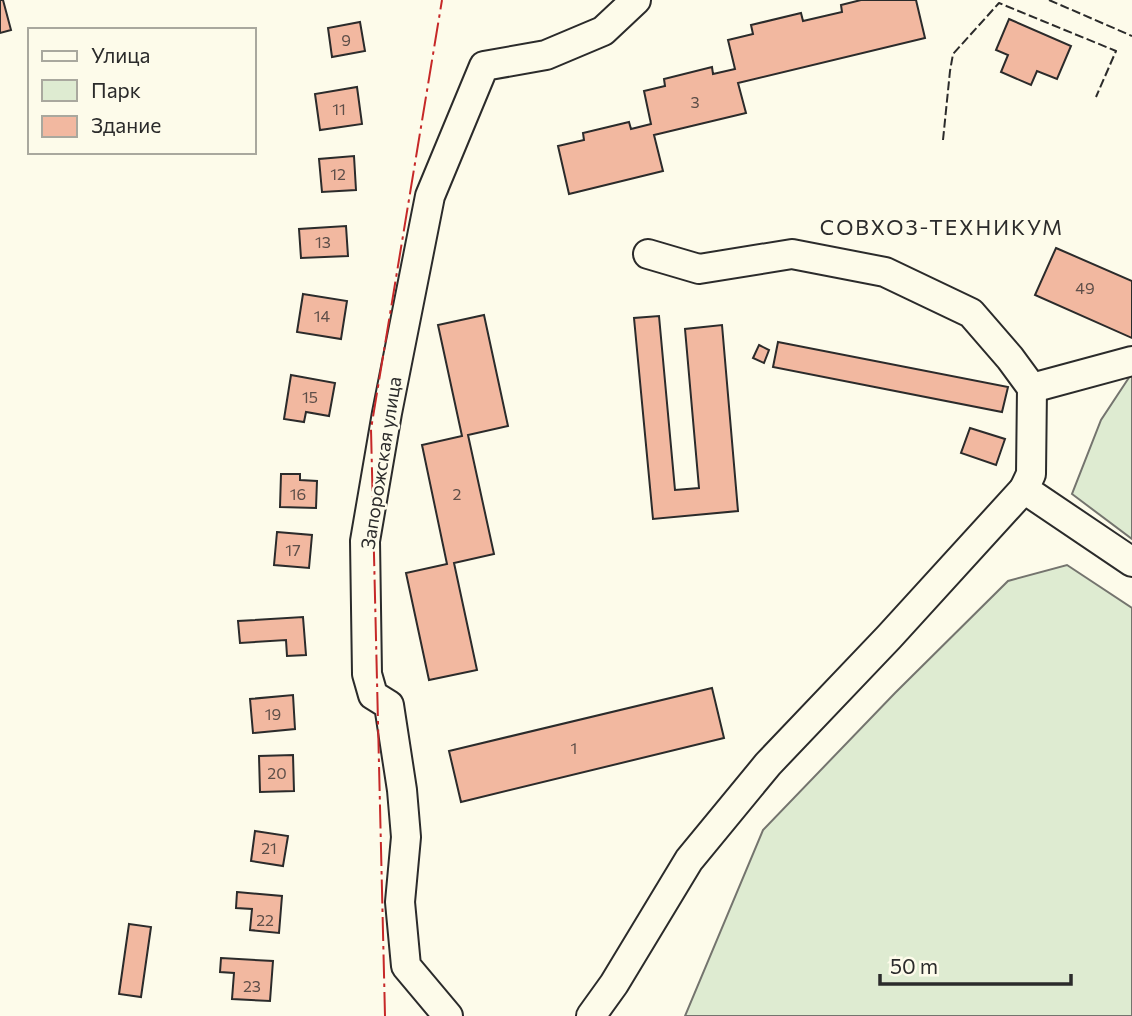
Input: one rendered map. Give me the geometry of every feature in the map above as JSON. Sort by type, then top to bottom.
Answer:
[{"type":"street","name":"Запорожская улица","points":[[448,1016],[406,966],[400,902],[406,837],[402,790],[389,705],[373,695],[367,674],[365,541],[387,413],[430,197],[484,66],[546,55],[603,32],[636,0]]},
{"type":"street","points":[[591,1016],[614,984],[689,860],[706,839],[768,764],[890,638],[1024,488],[1031,474],[1032,388],[971,313],[885,272],[792,254],[699,269],[648,254]]},
{"type":"street","points":[[1032,388],[1132,361]]},
{"type":"street","points":[[1024,488],[1132,562]]},
{"type":"green space","points":[[1132,373],[1132,539],[1072,494],[1101,420]]},
{"type":"green space","points":[[1067,565],[1132,608],[1132,1016],[685,1016],[763,830],[1008,581]]},
{"type":"building","points":[[0,0],[3,0],[11,30],[0,33]]},
{"type":"building","points":[[861,0],[916,0],[925,38],[738,83],[746,113],[654,135],[663,171],[569,194],[558,146],[584,140],[583,133],[629,122],[631,129],[651,124],[644,91],[665,86],[664,79],[712,67],[713,74],[735,69],[728,40],[753,34],[751,25],[801,13],[803,21],[842,12],[841,5]]},
{"type":"building","points":[[1009,19],[1071,46],[1057,79],[1037,71],[1031,85],[1001,72],[1008,55],[996,50]]},
{"type":"building","points":[[360,22],[365,51],[332,57],[328,28]]},
{"type":"building","points":[[357,87],[362,124],[320,130],[315,94]]},
{"type":"building","points":[[354,156],[356,190],[322,192],[319,159]]},
{"type":"building","points":[[346,226],[348,256],[301,258],[299,229]]},
{"type":"building","points":[[1056,248],[1132,281],[1132,338],[1035,295]]},
{"type":"building","points":[[303,294],[347,301],[341,339],[297,332]]},
{"type":"building","points":[[484,315],[508,426],[468,435],[494,554],[454,563],[477,670],[429,680],[406,573],[447,564],[422,445],[462,436],[438,325]]},
{"type":"building","points":[[659,316],[675,490],[699,488],[685,329],[722,325],[738,511],[653,519],[634,318]]},
{"type":"building","points":[[778,342],[1008,387],[1002,412],[773,367]]},
{"type":"building","points":[[759,345],[769,350],[764,363],[753,358]]},
{"type":"building","points":[[291,375],[335,383],[329,416],[306,412],[304,422],[284,419]]},
{"type":"building","points":[[970,428],[1005,439],[996,465],[961,453]]},
{"type":"building","points":[[281,474],[300,474],[300,480],[317,481],[316,508],[280,507]]},
{"type":"building","points":[[277,532],[312,535],[309,568],[274,565]]},
{"type":"building","points":[[303,617],[306,655],[287,656],[286,640],[240,643],[238,621]]},
{"type":"building","points":[[712,688],[724,738],[461,802],[449,751]]},
{"type":"building","points":[[293,695],[295,729],[253,733],[250,699]]},
{"type":"building","points":[[293,755],[294,791],[260,792],[259,756]]},
{"type":"building","points":[[255,831],[288,836],[283,866],[251,861]]},
{"type":"building","points":[[237,892],[282,896],[279,933],[250,930],[252,909],[236,908]]},
{"type":"building","points":[[129,924],[151,927],[141,997],[119,994]]},
{"type":"building","points":[[221,958],[273,961],[270,1001],[232,999],[234,973],[220,972]]},
{"type":"fence","points":[[1049,0],[1132,36]]},
{"type":"fence","points":[[943,140],[953,54],[999,3],[1116,51],[1096,97]]},
{"type":"power","points":[[385,1016],[371,429],[442,0]]},
{"type":"district","name":"СОВХОЗ-ТЕХНИКУМ","points":[[942,228]]}]
